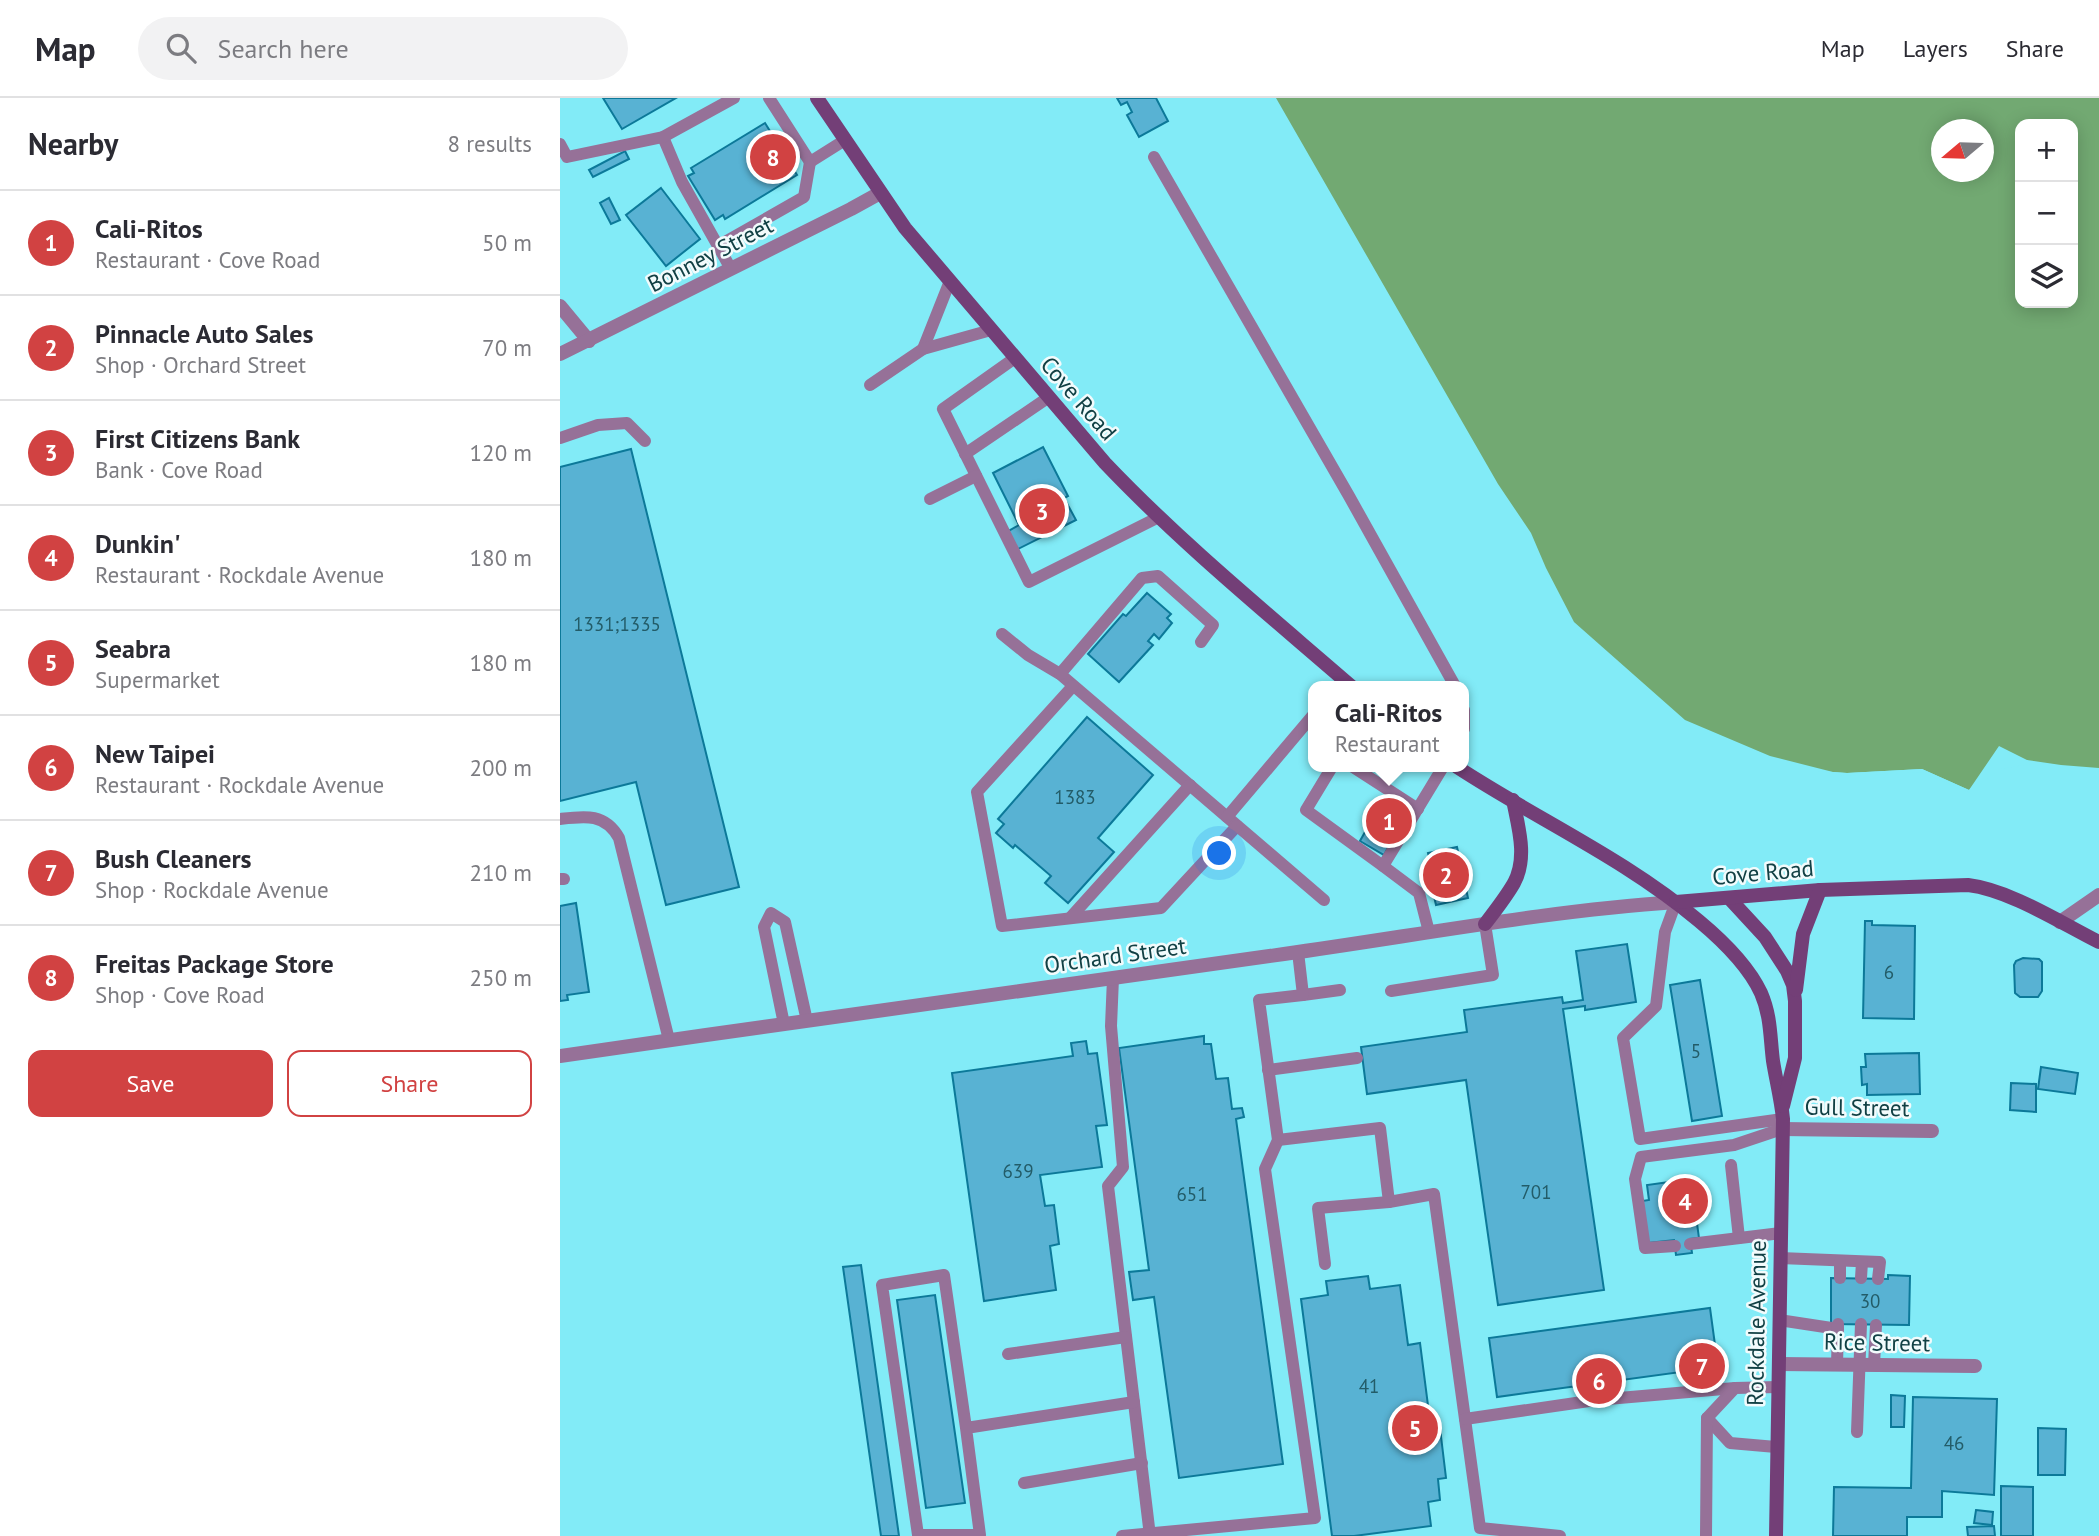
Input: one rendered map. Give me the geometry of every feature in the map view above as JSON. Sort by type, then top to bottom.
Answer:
[{"type":"main road","name":"Cove Road","points":[[817,98],[905,228],[1105,463],[1159,517],[1341,681]]},
{"type":"main road","points":[[1465,772],[1611,857],[1676,902]]},
{"type":"main road","points":[[1485,924],[1519,871],[1521,850],[1513,800]]},
{"type":"main road","name":"Cove Road","points":[[1676,902],[1820,890],[1977,886],[2013,899],[2099,942]]},
{"type":"main road","points":[[1795,1002],[1803,934],[1820,890]]},
{"type":"main road","name":"Rockdale Avenue","points":[[1729,898],[1757,927],[1777,955],[1793,985],[1796,1058],[1782,1119]]},
{"type":"main road","name":"Rockdale Avenue","points":[[1676,902],[1723,943],[1752,978],[1760,991],[1770,1020],[1782,1119],[1776,1536]]},
{"type":"street","name":"Bonney Street","points":[[560,354],[880,192]]},
{"type":"street","points":[[560,306],[589,341]]},
{"type":"street","points":[[2060,922],[2099,895]]},
{"type":"street","name":"Orchard Street","points":[[560,1056],[1597,908],[1676,902]]},
{"type":"street","name":"Gull Street","points":[[1782,1119],[1932,1131]]},
{"type":"street","name":"Rice Street","points":[[1779,1364],[1975,1366]]},
{"type":"lane","points":[[718,246],[804,197],[810,162],[769,98]]},
{"type":"lane","points":[[560,144],[568,158],[663,137],[731,99]]},
{"type":"lane","points":[[663,137],[682,183],[731,269]]},
{"type":"lane","points":[[810,162],[845,140]]},
{"type":"lane","points":[[1154,158],[1343,485],[1452,681]]},
{"type":"lane","points":[[923,349],[950,281]]},
{"type":"lane","points":[[870,385],[923,349],[990,330]]},
{"type":"lane","points":[[1015,358],[943,409],[1029,582],[1159,517]]},
{"type":"lane","points":[[965,454],[1049,397]]},
{"type":"lane","points":[[560,438],[598,425],[627,422],[645,441]]},
{"type":"lane","points":[[930,499],[976,476]]},
{"type":"lane","points":[[1059,674],[1142,578],[1158,576],[1213,625],[1201,642]]},
{"type":"lane","points":[[1002,634],[1028,655],[1059,674],[1324,900]]},
{"type":"lane","points":[[1073,686],[976,792],[1002,926],[1161,908],[1237,826]]},
{"type":"lane","points":[[1227,817],[1308,721]]},
{"type":"lane","points":[[1329,772],[1306,810],[1419,894],[1429,932]]},
{"type":"lane","points":[[1361,772],[1418,809]]},
{"type":"lane","points":[[1382,866],[1440,772]]},
{"type":"lane","points":[[1070,918],[1190,785]]},
{"type":"lane","points":[[560,819],[580,817],[604,821],[610,824],[619,838],[669,1040]]},
{"type":"lane","points":[[1676,902],[1665,932],[1656,1006],[1623,1038],[1640,1139],[1782,1119]]},
{"type":"lane","points":[[783,1024],[764,927],[771,913],[785,922],[807,1021]]},
{"type":"lane","points":[[1391,991],[1493,975],[1485,924]]},
{"type":"lane","points":[[1298,952],[1303,995]]},
{"type":"lane","points":[[1113,978],[1111,1026],[1123,1167],[1108,1186],[1150,1535]]},
{"type":"lane","points":[[1122,1536],[1315,1518],[1265,1169],[1278,1140],[1259,1000],[1340,990]]},
{"type":"lane","points":[[1268,1070],[1357,1058]]},
{"type":"lane","points":[[1675,1246],[1645,1248],[1635,1179],[1641,1157],[1734,1145],[1782,1119]]},
{"type":"lane","points":[[1278,1140],[1380,1128],[1389,1202]]},
{"type":"lane","points":[[1731,1165],[1738,1238]]},
{"type":"lane","points":[[1325,1264],[1318,1208],[1389,1202],[1434,1194],[1480,1528],[1560,1536]]},
{"type":"lane","points":[[1690,1244],[1781,1233]]},
{"type":"lane","points":[[1780,1258],[1880,1262],[1878,1279]]},
{"type":"lane","points":[[1840,1261],[1840,1278]]},
{"type":"lane","points":[[1861,1262],[1861,1278]]},
{"type":"lane","points":[[944,1275],[966,1428],[980,1535],[918,1535],[882,1285],[944,1275]]},
{"type":"lane","points":[[1779,1320],[1838,1326],[1836,1365]]},
{"type":"lane","points":[[1861,1324],[1867,1365]]},
{"type":"lane","points":[[1857,1432],[1876,1325]]},
{"type":"lane","points":[[1008,1354],[1126,1337]]},
{"type":"lane","points":[[1465,1419],[1596,1400],[1778,1387]]},
{"type":"lane","points":[[1706,1536],[1707,1418],[1735,1388]]},
{"type":"lane","points":[[966,1428],[1134,1402]]},
{"type":"lane","points":[[1707,1418],[1730,1443],[1776,1447]]},
{"type":"lane","points":[[1024,1483],[1142,1463]]},
{"type":"shaded area","points":[[1276,98],[2099,98],[2099,768],[2027,760],[1997,766],[1969,790],[1922,769],[1833,772],[1770,756],[1685,720],[1574,622],[1531,533],[1498,484]]},
{"type":"pier","points":[[1999,746],[2031,764],[1999,769],[1970,793],[1921,772],[1847,776],[1818,771],[1847,773],[1922,769],[1969,790]]},
{"type":"building","points":[[603,98],[676,98],[622,129]]},
{"type":"building","points":[[1117,98],[1156,98],[1168,121],[1139,137],[1127,115],[1132,112],[1127,102],[1121,105]]},
{"type":"building","points":[[765,123],[797,175],[725,219],[723,215],[715,220],[688,176],[694,173],[691,168]]},
{"type":"building","points":[[625,151],[629,159],[593,177],[589,170]]},
{"type":"building","points":[[661,188],[700,239],[666,266],[626,215]]},
{"type":"building","points":[[609,198],[620,220],[611,224],[600,203]]},
{"type":"building","points":[[1043,447],[1068,496],[1064,498],[1076,520],[1014,551],[1005,533],[1019,525],[993,473]]},
{"type":"building","points":[[631,449],[739,887],[666,905],[636,782],[560,801],[560,467]]},
{"type":"building","points":[[1147,593],[1171,614],[1167,618],[1172,623],[1159,639],[1154,634],[1148,641],[1153,645],[1119,682],[1088,654],[1123,614],[1126,616]]},
{"type":"building","points":[[1087,717],[1153,775],[1098,838],[1114,852],[1068,903],[1045,883],[1051,876],[1015,845],[1013,848],[996,833],[1004,824],[998,819]]},
{"type":"building","points":[[1379,807],[1398,818],[1395,823],[1400,826],[1384,855],[1360,841]]},
{"type":"building","points":[[1457,847],[1468,898],[1436,905],[1428,871],[1432,870],[1428,853]]},
{"type":"building","points":[[576,903],[589,992],[567,995],[568,1000],[560,1001],[560,906]]},
{"type":"building","points":[[1865,921],[1872,921],[1872,925],[1915,926],[1914,1019],[1863,1018]]},
{"type":"building","points":[[1627,944],[1636,1002],[1585,1010],[1585,1006],[1563,1009],[1604,1290],[1498,1305],[1466,1080],[1367,1094],[1361,1047],[1467,1032],[1464,1010],[1562,997],[1563,1003],[1583,1000],[1576,951]]},
{"type":"building","points":[[2023,958],[2039,959],[2042,962],[2042,991],[2038,997],[2020,997],[2015,993],[2014,965]]},
{"type":"building","points":[[1700,980],[1722,1116],[1692,1121],[1670,985]]},
{"type":"building","points":[[1204,1036],[1204,1044],[1211,1044],[1216,1079],[1228,1078],[1232,1109],[1242,1108],[1244,1117],[1236,1119],[1283,1464],[1179,1478],[1154,1297],[1133,1300],[1129,1272],[1149,1270],[1119,1048]]},
{"type":"building","points":[[1086,1041],[1088,1054],[1097,1053],[1107,1125],[1096,1126],[1102,1167],[1040,1175],[1045,1206],[1054,1205],[1059,1244],[1050,1246],[1056,1290],[984,1301],[952,1073],[1073,1056],[1071,1043]]},
{"type":"building","points":[[1919,1053],[1920,1094],[1867,1095],[1867,1084],[1862,1085],[1861,1067],[1866,1067],[1865,1054]]},
{"type":"building","points":[[2041,1067],[2078,1073],[2075,1094],[2038,1089]]},
{"type":"building","points":[[2011,1083],[2036,1084],[2036,1112],[2010,1110]]},
{"type":"building","points":[[1691,1179],[1699,1238],[1690,1239],[1692,1253],[1676,1255],[1674,1240],[1648,1243],[1642,1201],[1649,1200],[1647,1185]]},
{"type":"building","points":[[861,1265],[899,1536],[881,1536],[843,1267]]},
{"type":"building","points":[[1888,1275],[1910,1276],[1909,1325],[1831,1324],[1831,1278],[1888,1279]]},
{"type":"building","points":[[1368,1276],[1370,1289],[1400,1285],[1408,1345],[1420,1343],[1431,1429],[1440,1428],[1446,1478],[1438,1479],[1440,1500],[1428,1502],[1431,1526],[1354,1536],[1332,1536],[1301,1299],[1328,1295],[1326,1281]]},
{"type":"building","points":[[935,1295],[965,1503],[926,1508],[897,1300]]},
{"type":"building","points":[[1710,1308],[1718,1367],[1497,1397],[1489,1338]]},
{"type":"building","points":[[1891,1395],[1905,1396],[1904,1427],[1891,1427]]},
{"type":"building","points":[[1913,1397],[1997,1399],[1994,1495],[1942,1491],[1942,1517],[1907,1517],[1907,1536],[1833,1536],[1834,1487],[1911,1488]]},
{"type":"building","points":[[2038,1428],[2066,1429],[2065,1475],[2038,1475]]},
{"type":"building","points":[[2001,1486],[2033,1487],[2033,1536],[2001,1536]]},
{"type":"building","points":[[1976,1510],[1993,1512],[1992,1525],[1974,1523]]},
{"type":"building","points":[[1994,1526],[1995,1536],[1968,1536],[1967,1527]]},
{"type":"place","name":"Freitas Package Store","points":[[773,157]]},
{"type":"place","name":"First Citizens Bank","points":[[1042,511]]},
{"type":"place","name":"Cali-Ritos","points":[[1389,821]]},
{"type":"place","name":"Pinnacle Auto Sales","points":[[1446,875]]},
{"type":"place","name":"Dunkin'","points":[[1685,1201]]},
{"type":"place","name":"Bush Cleaners","points":[[1702,1366]]},
{"type":"place","name":"New Taipei","points":[[1599,1381]]},
{"type":"place","name":"Seabra","points":[[1415,1428]]}]
